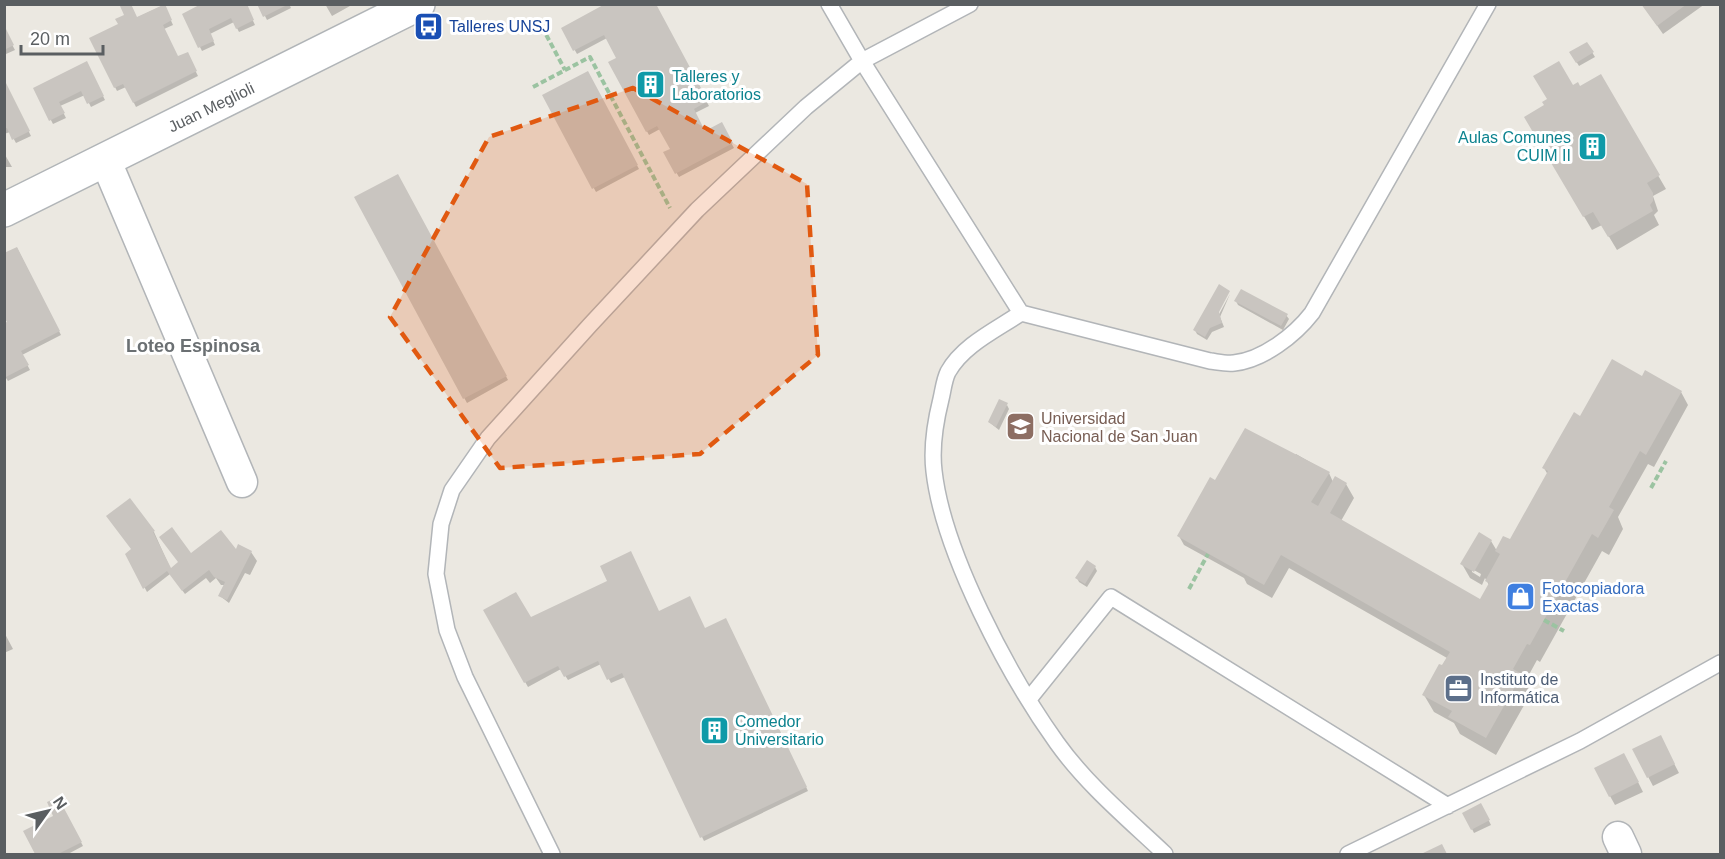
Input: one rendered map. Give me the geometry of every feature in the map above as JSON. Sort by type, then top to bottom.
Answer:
[{"type":"main road","name":"Juan Meglioli","points":[[4,210],[418,4]]},
{"type":"street","points":[[105,159],[242,482]]},
{"type":"lane","points":[[829,4],[862,62],[1021,313],[1210,361],[1233,363],[1264,353],[1287,337],[1312,313],[1488,4]]},
{"type":"lane","points":[[552,855],[465,677],[447,630],[436,574],[441,524],[452,490],[488,438],[681,228],[806,107],[862,62],[970,4]]},
{"type":"lane","points":[[1021,313],[966,349],[947,373],[933,428],[934,470],[941,509],[970,588],[1029,699],[1058,744],[1105,798],[1165,855]]},
{"type":"lane","points":[[1029,699],[1111,597],[1448,806]]},
{"type":"lane","points":[[1348,855],[1580,741],[1720,663]]},
{"type":"path","points":[[542,27],[565,70]]},
{"type":"path","points":[[533,87],[590,57],[681,228]]},
{"type":"path","points":[[1651,488],[1666,461]]},
{"type":"path","points":[[1189,589],[1208,554]]},
{"type":"path","points":[[1544,620],[1564,632]]},
{"type":"highlighted area","points":[[633,88],[807,184],[818,355],[700,454],[500,468],[390,317],[489,137]]},
{"type":"building","points":[[131,4],[137,17],[165,4],[172,20],[163,25],[178,56],[188,52],[197,71],[133,103],[123,84],[114,88],[89,38],[118,24],[115,19],[124,15],[120,6]]},
{"type":"building","points":[[201,4],[247,4],[254,20],[236,29],[231,18],[209,29],[214,41],[198,48],[182,14]]},
{"type":"building","points":[[257,4],[289,4],[263,17]]},
{"type":"building","name":"Talleres y Laboratorios","points":[[605,4],[656,4],[708,101],[694,109],[705,131],[722,122],[733,143],[675,174],[663,152],[670,149],[657,126],[646,132],[608,62],[616,58],[604,35],[573,51],[561,28]]},
{"type":"building","points":[[1641,4],[1687,4],[1657,26]]},
{"type":"building","points":[[4,25],[14,45],[4,50]]},
{"type":"building","points":[[1587,42],[1594,52],[1576,63],[1569,52]]},
{"type":"building","points":[[87,61],[104,96],[87,104],[81,91],[59,102],[65,113],[49,121],[33,88]]},
{"type":"building","name":"Aulas Comunes CUIM II","points":[[1559,61],[1573,85],[1578,82],[1580,86],[1601,74],[1660,175],[1647,183],[1653,193],[1653,201],[1650,205],[1653,211],[1608,237],[1593,212],[1583,217],[1524,117],[1544,105],[1542,102],[1547,99],[1533,76]]},
{"type":"building","points":[[588,71],[638,165],[592,189],[542,95]]},
{"type":"building","points":[[4,79],[30,131],[12,140],[7,128],[4,129]]},
{"type":"building","points":[[398,174],[507,376],[463,399],[354,197]]},
{"type":"building","points":[[17,247],[60,331],[21,351],[29,365],[4,378],[4,323],[7,322],[4,317],[4,253]]},
{"type":"building","points":[[1219,284],[1230,291],[1219,312],[1222,323],[1210,328],[1205,337],[1193,330]]},
{"type":"building","points":[[1241,289],[1288,314],[1281,326],[1234,301]]},
{"type":"building","points":[[1612,359],[1642,376],[1645,370],[1682,391],[1646,455],[1640,451],[1609,507],[1614,510],[1598,538],[1592,534],[1530,645],[1527,644],[1513,669],[1522,674],[1486,738],[1448,717],[1452,711],[1422,695],[1439,664],[1442,665],[1450,652],[1281,555],[1264,585],[1177,536],[1210,477],[1215,480],[1245,428],[1330,472],[1311,502],[1318,506],[1335,476],[1347,483],[1330,513],[1480,599],[1489,583],[1485,581],[1500,554],[1495,551],[1503,536],[1510,539],[1548,471],[1542,468],[1574,412],[1580,416]]},
{"type":"building","points":[[999,399],[1008,403],[996,427],[988,422]]},
{"type":"building","points":[[130,498],[155,531],[153,532],[171,568],[178,562],[159,537],[172,527],[191,553],[221,530],[236,549],[238,544],[252,551],[227,600],[218,596],[225,582],[214,577],[209,570],[182,591],[167,571],[143,589],[125,554],[131,549],[106,516]]},
{"type":"building","points":[[1479,532],[1492,540],[1474,572],[1460,564]]},
{"type":"building","name":"Comedor Universitario","points":[[631,551],[659,611],[690,596],[705,628],[726,618],[807,787],[700,838],[622,673],[607,680],[598,661],[564,677],[558,666],[524,683],[483,610],[516,592],[531,617],[607,581],[600,566]]},
{"type":"building","points":[[1087,560],[1096,566],[1085,584],[1075,578]]},
{"type":"building","points":[[1661,735],[1675,764],[1647,778],[1632,749]]},
{"type":"building","points":[[1624,753],[1639,782],[1609,797],[1594,768]]},
{"type":"building","points":[[58,797],[82,842],[58,854],[35,854],[23,831],[53,816],[47,802]]},
{"type":"building","points":[[1481,803],[1490,820],[1471,830],[1462,813]]},
{"type":"building","points":[[1442,844],[1447,854],[1421,854]]},
{"type":"place","name":"Talleres UNSJ","points":[[428,26]]},
{"type":"place","name":"Talleres y Laboratorios","points":[[651,85]]},
{"type":"place","name":"Aulas Comunes CUIM II","points":[[1592,146]]},
{"type":"place","name":"Universidad Nacional de San Juan","points":[[1020,427]]},
{"type":"place","name":"Fotocopiadora Exactas","points":[[1521,597]]},
{"type":"place","name":"Instituto de Informática","points":[[1459,688]]},
{"type":"place","name":"Comedor Universitario","points":[[714,730]]},
{"type":"district","name":"Loteo Espinosa","points":[[193,346]]}]
